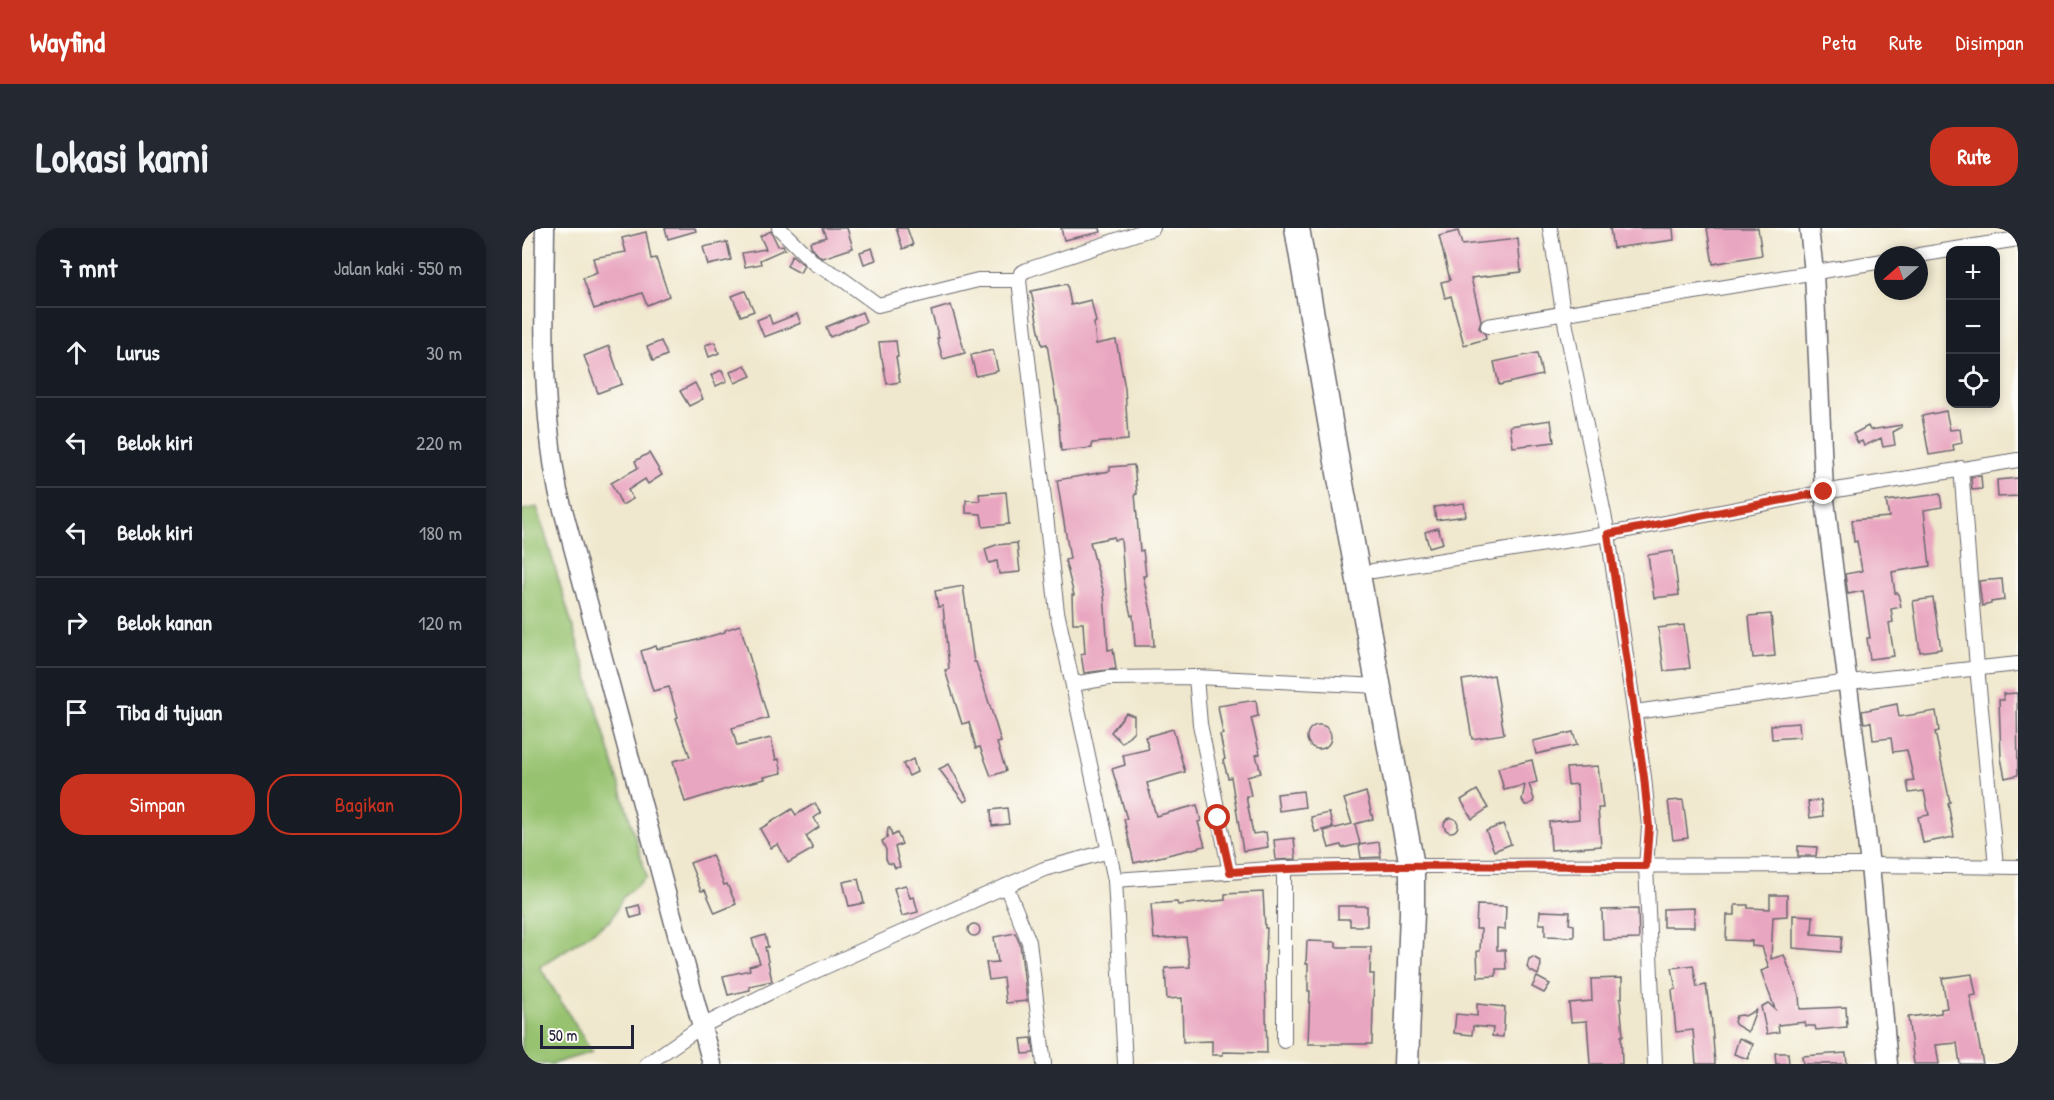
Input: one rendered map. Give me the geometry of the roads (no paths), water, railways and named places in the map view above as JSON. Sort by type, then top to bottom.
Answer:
[{"type":"highway","points":[[1297,228],[1379,686],[1419,866],[1413,896],[1406,1064]]},
{"type":"highway","points":[[1312,228],[1373,571],[1427,913],[1420,1064]]},
{"type":"street","points":[[545,228],[544,315],[547,413],[558,491],[712,1064]]},
{"type":"street","points":[[779,228],[815,264],[838,276],[878,305],[978,280],[1018,280]]},
{"type":"street","points":[[1125,1064],[1115,880],[1053,587],[1018,280],[1021,273],[1027,270],[1153,228]]},
{"type":"street","points":[[1550,228],[1563,312],[1608,534],[1635,712],[1649,827],[1646,866],[1655,1064]]},
{"type":"street","points":[[1809,228],[1814,272],[1824,492],[1870,865],[1888,1064]]},
{"type":"street","points":[[1928,254],[2018,239]]},
{"type":"street","points":[[1488,326],[1874,262]]},
{"type":"street","points":[[1373,571],[1608,534],[1824,492],[2018,459]]},
{"type":"street","points":[[1961,468],[1996,866]]},
{"type":"street","points":[[1635,712],[1849,682],[2018,664]]},
{"type":"street","points":[[1073,684],[1109,678],[1196,677],[1379,686]]},
{"type":"street","points":[[1196,677],[1200,724],[1230,872]]},
{"type":"street","points":[[647,1064],[702,1026],[789,983],[1044,869],[1109,851]]},
{"type":"street","points":[[1115,880],[1284,868],[1419,866],[2018,867]]},
{"type":"street","points":[[1284,868],[1284,1041]]},
{"type":"street","points":[[1006,886],[1029,942],[1044,1064]]}]
